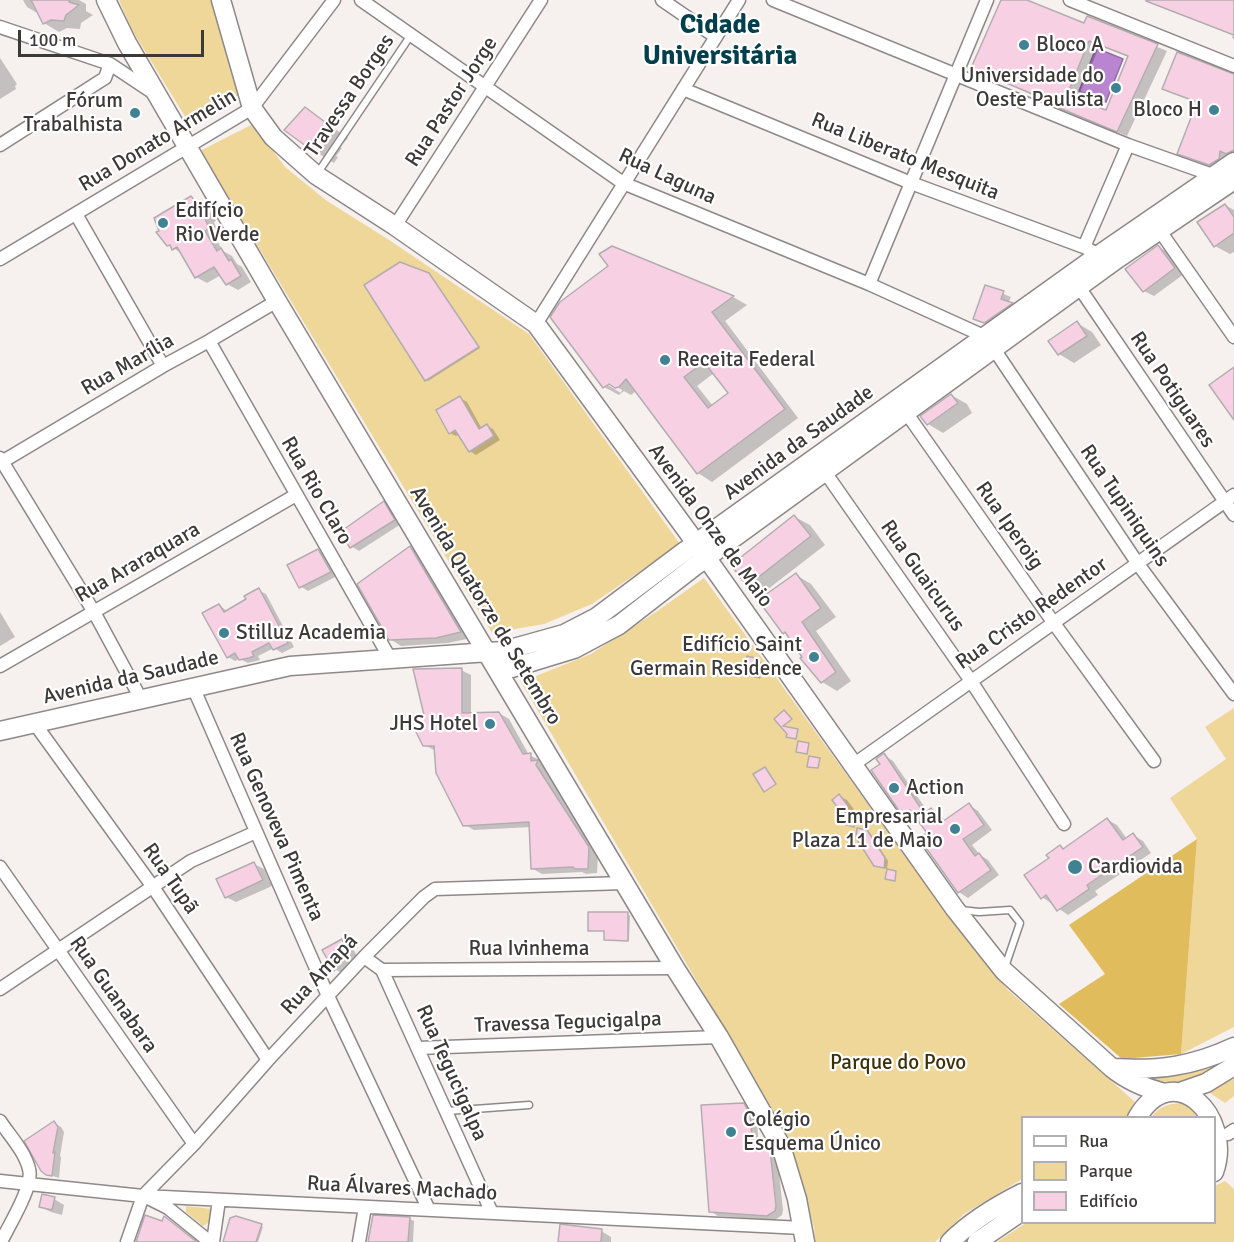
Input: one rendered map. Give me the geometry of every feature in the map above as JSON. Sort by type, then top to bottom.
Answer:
[{"type":"street","name":"Avenida Quatorze de Setembro","points":[[106,0],[157,95],[277,301],[675,968],[719,1037],[781,1146],[797,1199],[804,1235]]},
{"type":"street","name":"Avenida Onze de Maio","points":[[221,0],[252,108],[273,136],[316,175],[395,226],[536,324],[701,550],[955,909],[1004,971],[1123,1077],[1145,1088],[1164,1093]]},
{"type":"street","name":"Rua Donato Armelin","points":[[0,260],[252,108],[334,0]]},
{"type":"street","name":"Rua Laguna","points":[[361,0],[623,183],[869,285],[990,343]]},
{"type":"street","name":"Rua Pastor Jorge","points":[[395,226],[541,0]]},
{"type":"street","points":[[662,0],[716,37]]},
{"type":"street","points":[[536,324],[740,0]]},
{"type":"street","points":[[773,0],[1128,145],[1226,179]]},
{"type":"street","points":[[869,285],[987,0]]},
{"type":"street","points":[[1070,0],[1234,66]]},
{"type":"street","points":[[0,27],[110,64],[157,95]]},
{"type":"street","points":[[0,145],[105,78],[110,64],[123,58],[127,42]]},
{"type":"street","name":"Rua Liberato Mesquita","points":[[683,89],[911,183],[1098,255]]},
{"type":"street","points":[[1098,255],[1128,145]]},
{"type":"street","name":"Avenida da Saudade","points":[[0,731],[290,666],[390,660],[491,659],[512,668],[574,648],[619,625],[701,550],[990,343],[1079,287],[1098,255],[1160,231],[1226,179],[1234,162]]},
{"type":"street","name":"Avenida da Saudade","points":[[990,343],[1098,255],[1226,179]]},
{"type":"street","points":[[76,213],[162,366]]},
{"type":"street","points":[[1160,231],[1234,337]]},
{"type":"street","name":"Rua Potiguares","points":[[1079,287],[1229,499],[1234,515]]},
{"type":"street","name":"Rua Marília","points":[[1,461],[277,301]]},
{"type":"street","name":"Rua Rio Claro","points":[[209,341],[390,660]]},
{"type":"street","name":"Rua Tupiniquins","points":[[990,343],[1138,564],[1234,694]]},
{"type":"street","name":"Avenida da Saudade","points":[[701,550],[825,472],[902,406]]},
{"type":"street","name":"Rua Iperoig","points":[[902,406],[1053,622],[1154,761]]},
{"type":"street","points":[[1,461],[94,612],[141,699]]},
{"type":"street","name":"Rua Guaicurus","points":[[825,472],[971,681],[1064,824]]},
{"type":"street","name":"Rua Araraquara","points":[[0,666],[296,495]]},
{"type":"street","name":"Rua Cristo Redentor","points":[[853,765],[1229,499]]},
{"type":"street","name":"Rua Genoveva Pimenta","points":[[193,687],[328,996],[429,1210]]},
{"type":"street","name":"Rua Tupã","points":[[35,724],[153,887],[268,1060]]},
{"type":"street","points":[[0,989],[191,861],[256,832]]},
{"type":"street","name":"Rua Guanabara","points":[[0,867],[194,1144]]},
{"type":"street","name":"Rua Amapá","points":[[127,1242],[143,1196],[194,1144],[364,957],[424,897],[435,889],[624,883]]},
{"type":"street","name":"Rua Tegucigalpa","points":[[364,957],[382,970],[492,1214]]},
{"type":"street","name":"Rua Ivinhema","points":[[382,970],[675,968]]},
{"type":"street","name":"Travessa Tegucigalpa","points":[[418,1048],[719,1037]]},
{"type":"street","points":[[1112,1068],[1170,1068],[1215,1056],[1234,1047]]},
{"type":"street","points":[[1138,1116],[1152,1099],[1164,1093],[1183,1091],[1206,1083],[1234,1066]]},
{"type":"street","points":[[1183,1091],[1199,1095],[1210,1102],[1216,1116]]},
{"type":"street","points":[[1216,1116],[1226,1140]]},
{"type":"street","points":[[0,1121],[23,1155],[30,1170],[29,1183],[1,1242]]},
{"type":"street","name":"Rua Álvares Machado","points":[[0,1181],[143,1196],[429,1210],[804,1235]]},
{"type":"street","points":[[950,1242],[962,1230],[998,1205],[1021,1194]]},
{"type":"street","points":[[143,1196],[168,1208],[211,1242],[219,1200]]},
{"type":"street","points":[[359,1242],[365,1207]]},
{"type":"street","points":[[977,1242],[1021,1212]]},
{"type":"lane","name":"Travessa Borges","points":[[316,175],[411,35]]},
{"type":"lane","points":[[955,909],[979,912],[1010,909],[1020,923],[1004,971]]},
{"type":"lane","points":[[447,1111],[529,1105]]},
{"type":"green space","points":[[119,0],[212,0],[239,95],[189,123],[132,30]]},
{"type":"green space","points":[[253,124],[285,167],[327,201],[529,334],[680,544],[592,604],[544,624],[492,633],[200,151]]},
{"type":"green space","name":"Parque do Povo","points":[[704,578],[944,909],[1008,990],[1135,1102],[1128,1116],[1021,1116],[1021,1180],[964,1214],[935,1242],[815,1242],[814,1228],[786,1133],[521,682],[591,654]]},
{"type":"green space","points":[[1234,708],[1234,1027],[1181,1054],[1197,839],[1170,798],[1226,759],[1205,727]]},
{"type":"green space","points":[[1234,1050],[1234,1057],[1226,1062],[1176,1082],[1152,1083],[1143,1079],[1137,1071]]},
{"type":"green space","points":[[1234,1079],[1234,1096],[1225,1103],[1207,1091]]},
{"type":"green space","points":[[1188,1103],[1206,1116],[1153,1116],[1163,1107]]},
{"type":"green space","points":[[1225,1181],[1234,1189],[1234,1242],[997,1242],[1024,1224],[1216,1224],[1216,1186]]},
{"type":"green space","points":[[186,1206],[212,1209],[210,1222],[203,1226],[186,1212]]},
{"type":"shaded area","points":[[1096,48],[1123,59],[1106,102],[1079,91]]},
{"type":"shaded area","points":[[1197,839],[1181,1054],[1122,1059],[1059,1004],[1105,974],[1069,925]]},
{"type":"building","points":[[31,0],[70,0],[69,2],[79,5],[66,15],[64,21],[51,20],[43,24]]},
{"type":"building","points":[[1001,0],[1027,0],[1084,23],[1087,16],[1158,44],[1117,132],[971,68]],"holes":[[[1089,41],[1128,56],[1106,110],[1067,95]]]},
{"type":"building","points":[[1234,0],[1234,35],[1146,1]]},
{"type":"building","name":"Bloco H","points":[[1177,52],[1234,74],[1234,150],[1226,154],[1220,151],[1219,159],[1209,165],[1177,154],[1197,102],[1162,89]]},
{"type":"building","points":[[305,107],[333,128],[322,146],[324,148],[318,155],[284,130]]},
{"type":"building","points":[[191,196],[206,214],[204,216],[209,228],[205,231],[217,251],[221,248],[241,276],[226,285],[214,267],[195,278],[177,247],[172,250],[170,245],[167,246],[156,232],[159,231],[154,218]]},
{"type":"building","points":[[1225,204],[1234,217],[1234,233],[1214,247],[1197,222]]},
{"type":"building","points":[[1158,245],[1175,268],[1143,292],[1125,269]]},
{"type":"building","name":"Receita Federal","points":[[612,246],[734,296],[712,312],[785,409],[697,474],[626,379],[619,387],[615,388],[609,384],[603,388],[550,317],[560,302],[608,266],[599,254]],"holes":[[[704,362],[728,393],[708,408],[684,377]]]},
{"type":"building","points":[[400,262],[429,273],[479,347],[425,381],[364,285]]},
{"type":"building","points":[[985,285],[1004,291],[1001,299],[1013,303],[984,323],[973,319]]},
{"type":"building","points":[[1077,321],[1087,336],[1058,355],[1048,341]]},
{"type":"building","points":[[1234,367],[1234,420],[1209,385]]},
{"type":"building","points":[[951,394],[958,403],[927,425],[920,416]]},
{"type":"building","points":[[460,396],[479,429],[487,424],[494,436],[469,452],[455,430],[449,434],[436,410]]},
{"type":"building","points":[[384,501],[395,520],[350,548],[340,532]]},
{"type":"building","points":[[794,515],[811,536],[747,586],[731,565]]},
{"type":"building","points":[[410,546],[461,632],[436,638],[389,640],[357,584]]},
{"type":"building","points":[[318,549],[331,572],[299,588],[287,565]]},
{"type":"building","points":[[796,573],[821,608],[802,622],[836,672],[821,683],[800,658],[802,657],[785,632],[783,634],[758,600]]},
{"type":"building","points":[[259,588],[288,643],[273,650],[269,643],[252,652],[254,656],[249,658],[239,660],[235,653],[227,658],[202,613],[219,604],[224,612],[246,599],[244,596]]},
{"type":"building","points":[[747,656],[759,659],[755,677],[744,675]]},
{"type":"building","points":[[462,668],[462,713],[499,712],[523,754],[531,753],[531,761],[538,760],[536,765],[589,847],[588,869],[573,867],[531,869],[529,822],[463,826],[436,773],[434,746],[423,746],[408,716],[424,715],[413,669]]},
{"type":"building","points":[[784,710],[792,719],[783,726],[798,729],[796,739],[786,737],[787,734],[774,719]]},
{"type":"building","points":[[798,741],[809,743],[807,754],[796,752]]},
{"type":"building","points":[[884,753],[924,813],[931,808],[942,822],[969,803],[984,825],[963,839],[975,856],[979,853],[991,870],[958,893],[919,838],[927,833],[910,810],[902,815],[871,770],[880,764],[876,759]]},
{"type":"building","points":[[809,756],[820,758],[818,768],[807,767]]},
{"type":"building","points":[[765,767],[776,784],[764,792],[753,774]]},
{"type":"building","points":[[839,794],[848,806],[841,812],[832,800]]},
{"type":"building","points":[[847,814],[857,817],[854,827],[844,824]]},
{"type":"building","name":"Cardiovida","points":[[1107,818],[1123,840],[1133,833],[1143,847],[1087,885],[1089,889],[1057,911],[1046,895],[1041,899],[1024,875],[1049,858],[1046,855],[1060,845],[1063,849]]},
{"type":"building","points":[[857,828],[867,830],[885,858],[884,868],[874,866],[856,838]]},
{"type":"building","points":[[254,862],[263,880],[225,898],[216,879]]},
{"type":"building","points":[[887,869],[896,871],[895,881],[885,879]]},
{"type":"building","points":[[588,912],[628,912],[628,941],[604,940],[604,931],[588,931]]},
{"type":"building","points":[[342,939],[349,952],[334,971],[322,950]]},
{"type":"building","name":"Colégio Esquema Único","points":[[744,1103],[750,1115],[753,1150],[770,1149],[776,1206],[775,1211],[767,1216],[709,1212],[701,1105]]},
{"type":"building","points":[[54,1121],[58,1127],[53,1153],[55,1152],[52,1176],[41,1171],[24,1141]]},
{"type":"building","points":[[42,1194],[55,1197],[52,1210],[39,1207]]},
{"type":"building","points":[[145,1215],[162,1221],[164,1216],[197,1242],[136,1242]]},
{"type":"building","points":[[373,1215],[410,1217],[408,1242],[368,1242]]},
{"type":"building","points":[[236,1216],[262,1224],[256,1242],[223,1242],[230,1218]]},
{"type":"building","points":[[560,1224],[602,1229],[601,1242],[558,1242]]},
{"type":"place","name":"Bloco A","points":[[1024,45]]},
{"type":"place","name":"Universidade do Oeste Paulista","points":[[1116,88]]},
{"type":"place","name":"Bloco H","points":[[1214,110]]},
{"type":"place","name":"Fórum Trabalhista","points":[[135,113]]},
{"type":"place","name":"Edifício Rio Verde","points":[[163,223]]},
{"type":"place","name":"Receita Federal","points":[[665,360]]},
{"type":"place","name":"Stilluz Academia","points":[[224,633]]},
{"type":"place","name":"Edifício Saint Germain Residence","points":[[814,657]]},
{"type":"place","name":"JHS Hotel","points":[[490,724]]},
{"type":"place","name":"Action","points":[[894,788]]},
{"type":"place","name":"Empresarial Plaza 11 de Maio","points":[[955,829]]},
{"type":"place","name":"Cardiovida","points":[[1075,867]]},
{"type":"place","name":"Colégio Esquema Único","points":[[731,1132]]},
{"type":"district","name":"Cidade Universitária","points":[[720,42]]}]
